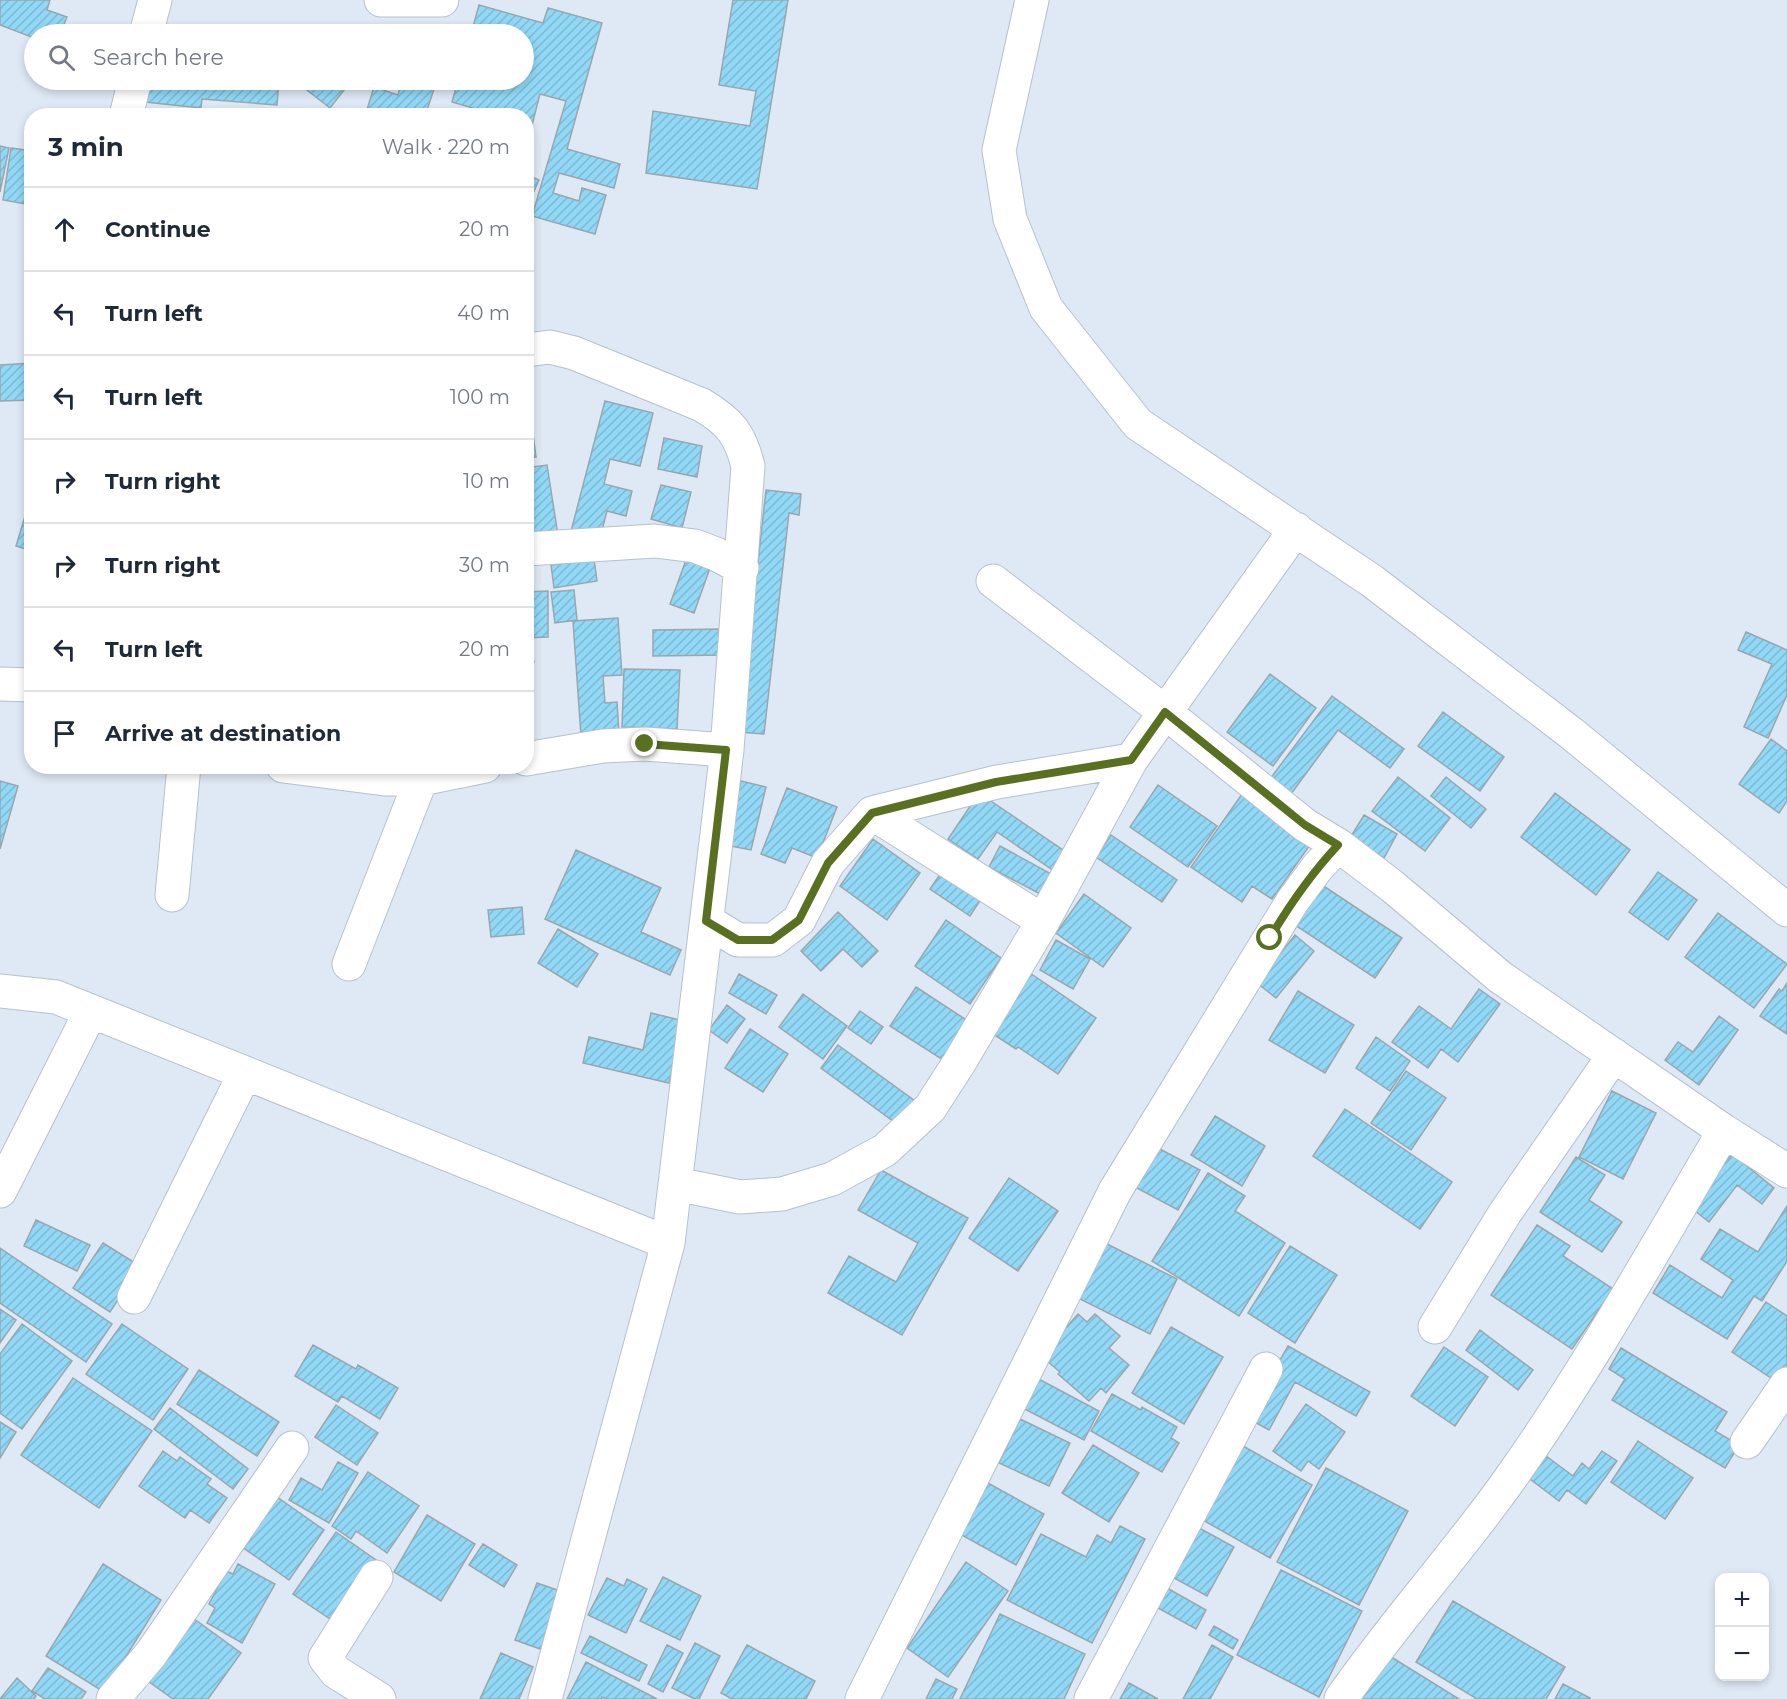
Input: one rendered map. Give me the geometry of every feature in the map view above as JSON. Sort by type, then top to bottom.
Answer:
[{"type":"street","points":[[148,24],[154,0]]},
{"type":"street","points":[[381,0],[442,0]]},
{"type":"street","points":[[1032,0],[999,150],[1010,219],[1046,308],[1138,424],[1372,581],[1571,733],[1787,910]]},
{"type":"street","points":[[128,108],[132,90]]},
{"type":"street","points":[[534,349],[549,347],[574,353],[702,405],[722,417],[736,432],[744,447],[748,466],[742,568],[726,750],[668,1243],[545,1699]]},
{"type":"street","points":[[676,1185],[740,1197],[782,1194],[832,1179],[885,1150],[930,1108],[1043,921],[1131,760],[1296,529]]},
{"type":"street","points":[[534,549],[655,541],[695,546],[742,568]]},
{"type":"street","points":[[993,581],[1165,712],[1305,825],[1338,845],[1392,886],[1500,977],[1724,1131],[1787,1171]]},
{"type":"street","points":[[0,684],[24,685]]},
{"type":"street","points":[[534,758],[603,746],[645,744],[726,750]]},
{"type":"street","points":[[706,921],[738,940],[772,940],[799,920],[828,863],[872,813],[996,782],[1131,760]]},
{"type":"street","points":[[172,895],[183,774]]},
{"type":"street","points":[[391,774],[421,779],[446,774]]},
{"type":"street","points":[[349,964],[421,779]]},
{"type":"street","points":[[872,813],[1043,921]]},
{"type":"street","points":[[862,1699],[1115,1191],[1292,902],[1317,868],[1338,845]]},
{"type":"street","points":[[0,991],[56,997],[668,1243]]},
{"type":"street","points":[[0,1191],[91,1011]]},
{"type":"street","points":[[1435,1327],[1505,1213],[1614,1055]]},
{"type":"street","points":[[134,1297],[245,1073]]},
{"type":"street","points":[[1341,1699],[1388,1634],[1506,1484],[1570,1390],[1724,1131]]},
{"type":"street","points":[[1091,1699],[1266,1369]]},
{"type":"street","points":[[1747,1442],[1787,1384]]},
{"type":"street","points":[[113,1699],[151,1654],[292,1448]]},
{"type":"street","points":[[375,1577],[325,1658],[336,1672],[379,1699]]},
{"type":"building","points":[[0,0],[50,0],[47,10],[67,17],[64,24],[24,24],[24,34],[0,25]]},
{"type":"building","points":[[733,0],[788,0],[757,189],[646,173],[653,111],[750,126],[756,91],[719,85]]},
{"type":"building","points":[[479,5],[543,23],[548,8],[602,23],[567,149],[620,164],[614,188],[559,173],[553,193],[579,201],[582,188],[606,195],[595,234],[534,217],[534,209],[566,101],[540,94],[534,117],[534,108],[473,108],[452,102],[455,90],[534,90],[534,24],[474,24]]},
{"type":"building","points":[[146,90],[278,90],[277,105],[202,99],[201,108],[145,102]]},
{"type":"building","points":[[307,90],[344,90],[330,108]]},
{"type":"building","points":[[373,90],[383,90],[398,95],[399,90],[434,90],[428,108],[367,108]]},
{"type":"building","points":[[0,146],[9,148],[0,192]]},
{"type":"building","points":[[11,148],[24,150],[24,204],[3,200]]},
{"type":"building","points":[[534,178],[539,180],[534,191]]},
{"type":"building","points":[[24,364],[24,400],[0,401],[0,365]]},
{"type":"building","points":[[605,401],[653,413],[640,466],[610,459],[604,484],[632,491],[626,516],[607,511],[599,542],[570,535]]},
{"type":"building","points":[[664,438],[702,446],[697,477],[658,469]]},
{"type":"building","points":[[547,465],[558,535],[534,539],[534,467]]},
{"type":"building","points":[[661,485],[691,492],[682,528],[651,519]]},
{"type":"building","points":[[766,490],[801,494],[799,515],[789,513],[764,734],[739,732]]},
{"type":"building","points":[[24,520],[24,548],[16,546]]},
{"type":"building","points":[[594,559],[597,581],[554,588],[551,565]]},
{"type":"building","points":[[686,560],[710,568],[694,613],[670,604]]},
{"type":"building","points":[[574,590],[577,620],[555,623],[551,592]]},
{"type":"building","points":[[548,591],[548,637],[534,638],[534,592]]},
{"type":"building","points":[[618,618],[622,675],[603,676],[605,703],[617,702],[619,733],[581,736],[573,621]]},
{"type":"building","points":[[725,629],[725,655],[653,656],[653,630]]},
{"type":"building","points":[[1746,632],[1787,650],[1787,695],[1768,738],[1744,727],[1772,664],[1738,650]]},
{"type":"building","points":[[624,669],[680,670],[677,729],[622,727]]},
{"type":"building","points":[[1270,674],[1316,708],[1273,766],[1227,732]]},
{"type":"building","points":[[1332,696],[1404,749],[1390,768],[1338,730],[1291,794],[1270,779]]},
{"type":"building","points":[[1443,712],[1504,757],[1480,791],[1418,746]]},
{"type":"building","points":[[1771,739],[1787,751],[1787,801],[1779,813],[1739,784]]},
{"type":"building","points":[[1398,777],[1450,818],[1425,851],[1372,811]]},
{"type":"building","points":[[1446,777],[1486,809],[1471,828],[1431,796]]},
{"type":"building","points":[[0,781],[18,786],[0,849]]},
{"type":"building","points":[[741,781],[766,787],[751,850],[725,845]]},
{"type":"building","points":[[1158,785],[1217,826],[1188,867],[1130,827]]},
{"type":"building","points":[[787,788],[837,807],[817,858],[792,848],[785,863],[761,854]]},
{"type":"building","points":[[979,793],[1066,852],[1054,871],[997,832],[978,859],[948,839]]},
{"type":"building","points":[[1555,793],[1630,850],[1596,895],[1521,837]]},
{"type":"building","points":[[1242,794],[1312,842],[1272,899],[1252,886],[1242,902],[1191,867]]},
{"type":"building","points":[[1364,815],[1397,834],[1384,858],[1350,838]]},
{"type":"building","points":[[1111,835],[1177,880],[1162,902],[1096,857]]},
{"type":"building","points":[[873,839],[920,873],[887,920],[840,886]]},
{"type":"building","points":[[1000,846],[1053,875],[1042,895],[989,867]]},
{"type":"building","points":[[576,850],[661,888],[641,932],[681,950],[670,975],[545,919]]},
{"type":"building","points":[[947,864],[987,890],[970,916],[930,889]]},
{"type":"building","points":[[1658,872],[1697,900],[1668,940],[1629,912]]},
{"type":"building","points":[[1322,885],[1402,938],[1375,978],[1295,925]]},
{"type":"building","points":[[1084,894],[1131,928],[1103,967],[1056,933]]},
{"type":"building","points":[[522,907],[524,934],[491,937],[488,910]]},
{"type":"building","points":[[838,912],[878,951],[862,967],[843,949],[821,971],[801,951]]},
{"type":"building","points":[[1718,913],[1787,964],[1754,1008],[1685,957]]},
{"type":"building","points":[[946,920],[1001,958],[970,1004],[915,966]]},
{"type":"building","points":[[558,929],[598,954],[577,987],[538,963]]},
{"type":"building","points":[[1295,935],[1314,951],[1276,998],[1257,983]]},
{"type":"building","points":[[1056,940],[1090,959],[1073,989],[1040,970]]},
{"type":"building","points":[[1030,973],[1096,1018],[1058,1074],[1018,1047],[1016,1049],[990,1032]]},
{"type":"building","points":[[739,974],[777,995],[766,1014],[729,993]]},
{"type":"building","points":[[1787,983],[1787,1034],[1760,1016],[1779,989],[1782,991]]},
{"type":"building","points":[[916,987],[968,1021],[943,1060],[890,1026]]},
{"type":"building","points":[[1479,989],[1500,1004],[1458,1062],[1441,1049],[1428,1068],[1392,1042],[1419,1006],[1451,1029]]},
{"type":"building","points":[[1298,991],[1354,1025],[1325,1073],[1269,1040]]},
{"type":"building","points":[[803,994],[847,1026],[823,1059],[779,1027]]},
{"type":"building","points":[[727,1005],[745,1019],[727,1043],[709,1030]]},
{"type":"building","points":[[860,1011],[883,1027],[871,1044],[848,1028]]},
{"type":"building","points":[[651,1013],[684,1021],[669,1083],[583,1063],[589,1037],[643,1050]]},
{"type":"building","points":[[1719,1016],[1738,1030],[1699,1085],[1665,1060],[1678,1042],[1693,1052]]},
{"type":"building","points":[[750,1029],[788,1054],[763,1092],[725,1068]]},
{"type":"building","points":[[1376,1037],[1410,1061],[1390,1091],[1356,1068]]},
{"type":"building","points":[[838,1045],[922,1106],[905,1130],[821,1068]]},
{"type":"building","points":[[1406,1071],[1446,1098],[1411,1150],[1371,1123]]},
{"type":"building","points":[[1612,1091],[1656,1113],[1623,1179],[1579,1157]]},
{"type":"building","points":[[1345,1109],[1452,1182],[1420,1229],[1313,1156]]},
{"type":"building","points":[[1215,1116],[1265,1146],[1242,1186],[1191,1155]]},
{"type":"building","points":[[1156,1147],[1200,1170],[1178,1210],[1135,1187]]},
{"type":"building","points":[[1732,1154],[1774,1188],[1762,1204],[1737,1185],[1709,1222],[1690,1207]]},
{"type":"building","points":[[1576,1157],[1605,1175],[1589,1200],[1622,1222],[1602,1252],[1540,1212]]},
{"type":"building","points":[[881,1170],[968,1218],[902,1335],[828,1293],[849,1256],[896,1282],[918,1243],[858,1210]]},
{"type":"building","points":[[1208,1173],[1245,1196],[1235,1211],[1285,1243],[1239,1316],[1152,1261]]},
{"type":"building","points":[[1009,1178],[1058,1211],[1018,1271],[969,1238]]},
{"type":"building","points":[[1787,1206],[1787,1261],[1762,1301],[1754,1296],[1727,1339],[1653,1293],[1670,1265],[1722,1298],[1733,1280],[1701,1259],[1720,1229],[1758,1252]]},
{"type":"building","points":[[36,1220],[90,1245],[77,1271],[24,1246]]},
{"type":"building","points":[[1537,1225],[1570,1246],[1563,1256],[1613,1289],[1572,1349],[1491,1295]]},
{"type":"building","points":[[1103,1242],[1177,1279],[1150,1334],[1076,1297]]},
{"type":"building","points":[[103,1243],[140,1266],[110,1312],[73,1288]]},
{"type":"building","points":[[1290,1246],[1337,1275],[1295,1343],[1248,1313]]},
{"type":"building","points":[[0,1248],[112,1324],[86,1362],[0,1303]]},
{"type":"building","points":[[1766,1302],[1787,1316],[1787,1368],[1777,1382],[1732,1352]]},
{"type":"building","points":[[0,1309],[16,1320],[0,1343]]},
{"type":"building","points":[[1078,1314],[1087,1322],[1095,1314],[1120,1336],[1109,1348],[1129,1365],[1106,1393],[1101,1388],[1089,1401],[1041,1356]]},
{"type":"building","points":[[22,1324],[72,1361],[22,1429],[0,1413],[0,1354]]},
{"type":"building","points":[[122,1324],[188,1369],[153,1420],[86,1374]]},
{"type":"building","points":[[1171,1327],[1223,1357],[1184,1424],[1132,1393]]},
{"type":"building","points":[[1480,1330],[1533,1370],[1518,1390],[1466,1350]]},
{"type":"building","points":[[313,1345],[356,1369],[358,1365],[398,1388],[380,1419],[342,1396],[338,1402],[295,1376]]},
{"type":"building","points":[[1288,1346],[1370,1392],[1356,1416],[1295,1382],[1269,1430],[1247,1418]]},
{"type":"building","points":[[1444,1347],[1488,1377],[1455,1426],[1411,1396]]},
{"type":"building","points":[[1621,1348],[1727,1412],[1715,1431],[1739,1445],[1725,1468],[1612,1400],[1625,1379],[1609,1369]]},
{"type":"building","points":[[199,1370],[279,1422],[257,1456],[177,1404]]},
{"type":"building","points":[[1033,1376],[1099,1411],[1084,1440],[1017,1405]]},
{"type":"building","points":[[73,1378],[152,1431],[99,1508],[21,1455]]},
{"type":"building","points":[[1112,1394],[1141,1410],[1142,1407],[1177,1427],[1171,1438],[1179,1443],[1162,1472],[1091,1431]]},
{"type":"building","points":[[1306,1404],[1345,1432],[1319,1469],[1308,1461],[1301,1471],[1273,1451]]},
{"type":"building","points":[[336,1405],[378,1433],[357,1465],[315,1437]]},
{"type":"building","points":[[170,1408],[248,1469],[233,1489],[154,1429]]},
{"type":"building","points":[[1020,1419],[1070,1443],[1049,1486],[999,1463]]},
{"type":"building","points":[[0,1422],[16,1432],[0,1458]]},
{"type":"building","points":[[1638,1441],[1693,1478],[1665,1519],[1611,1482]]},
{"type":"building","points":[[1236,1442],[1312,1485],[1270,1558],[1194,1515]]},
{"type":"building","points":[[1093,1445],[1139,1473],[1109,1522],[1062,1493]]},
{"type":"building","points":[[163,1451],[177,1461],[180,1457],[211,1479],[207,1484],[227,1498],[209,1523],[190,1510],[185,1518],[139,1486]]},
{"type":"building","points":[[1602,1451],[1617,1461],[1586,1504],[1567,1490],[1559,1501],[1530,1479],[1546,1456],[1573,1476],[1582,1463],[1589,1469]]},
{"type":"building","points":[[338,1462],[358,1473],[329,1523],[289,1500],[301,1478],[322,1490]]},
{"type":"building","points":[[1326,1468],[1408,1511],[1359,1605],[1277,1562]]},
{"type":"building","points":[[368,1472],[419,1506],[387,1553],[356,1531],[351,1539],[332,1526]]},
{"type":"building","points":[[986,1482],[1044,1514],[1016,1565],[958,1533]]},
{"type":"building","points":[[270,1492],[324,1530],[289,1580],[235,1542]]},
{"type":"building","points":[[427,1515],[475,1544],[441,1601],[394,1572]]},
{"type":"building","points":[[1192,1524],[1234,1547],[1207,1596],[1165,1573]]},
{"type":"building","points":[[1120,1526],[1145,1539],[1092,1643],[1007,1600],[1041,1534],[1086,1557],[1097,1535],[1111,1543]]},
{"type":"building","points":[[336,1532],[376,1560],[333,1621],[293,1594]]},
{"type":"building","points":[[483,1544],[517,1565],[504,1587],[469,1565]]},
{"type":"building","points":[[966,1562],[1008,1591],[948,1677],[907,1648]]},
{"type":"building","points":[[103,1564],[161,1600],[104,1692],[46,1656]]},
{"type":"building","points":[[238,1564],[275,1584],[242,1643],[207,1623],[215,1608],[209,1604],[226,1571],[233,1574]]},
{"type":"building","points":[[1281,1570],[1362,1611],[1319,1697],[1237,1655]]},
{"type":"building","points":[[663,1577],[701,1596],[680,1640],[640,1621]]},
{"type":"building","points":[[607,1578],[624,1586],[627,1579],[647,1589],[626,1633],[588,1615]]},
{"type":"building","points":[[537,1583],[566,1593],[543,1650],[515,1640]]},
{"type":"building","points":[[1160,1584],[1206,1610],[1196,1629],[1149,1603]]},
{"type":"building","points":[[1453,1601],[1565,1667],[1546,1699],[1477,1699],[1416,1662]]},
{"type":"building","points":[[186,1613],[241,1653],[208,1699],[173,1699],[141,1676]]},
{"type":"building","points":[[1000,1614],[1085,1654],[1064,1699],[960,1699]]},
{"type":"building","points":[[1214,1626],[1238,1640],[1233,1649],[1209,1635]]},
{"type":"building","points":[[590,1636],[647,1665],[639,1681],[581,1653]]},
{"type":"building","points":[[695,1643],[720,1656],[699,1699],[672,1688]]},
{"type":"building","points":[[667,1645],[683,1653],[663,1692],[648,1684]]},
{"type":"building","points":[[747,1645],[815,1681],[806,1699],[732,1699],[721,1693]]},
{"type":"building","points":[[1212,1645],[1233,1657],[1210,1699],[1183,1699]]},
{"type":"building","points":[[501,1653],[533,1667],[519,1699],[480,1699]]},
{"type":"building","points":[[1388,1655],[1459,1699],[1361,1699]]},
{"type":"building","points":[[586,1662],[657,1699],[606,1699],[602,1697],[601,1699],[567,1699]]},
{"type":"building","points":[[48,1668],[86,1692],[81,1699],[45,1699],[32,1691]]},
{"type":"building","points":[[17,1678],[36,1696],[34,1699],[0,1699]]},
{"type":"building","points":[[936,1679],[957,1689],[952,1699],[926,1699]]},
{"type":"building","points":[[1129,1683],[1158,1699],[1120,1699]]},
{"type":"building","points":[[1563,1684],[1590,1698],[1590,1699],[1555,1699]]},
{"type":"route","points":[[645,744],[726,750],[706,921],[738,940],[772,940],[799,920],[828,863],[872,813],[996,782],[1131,760],[1165,712],[1305,825],[1338,845],[1317,868],[1292,902],[1270,938]]}]
